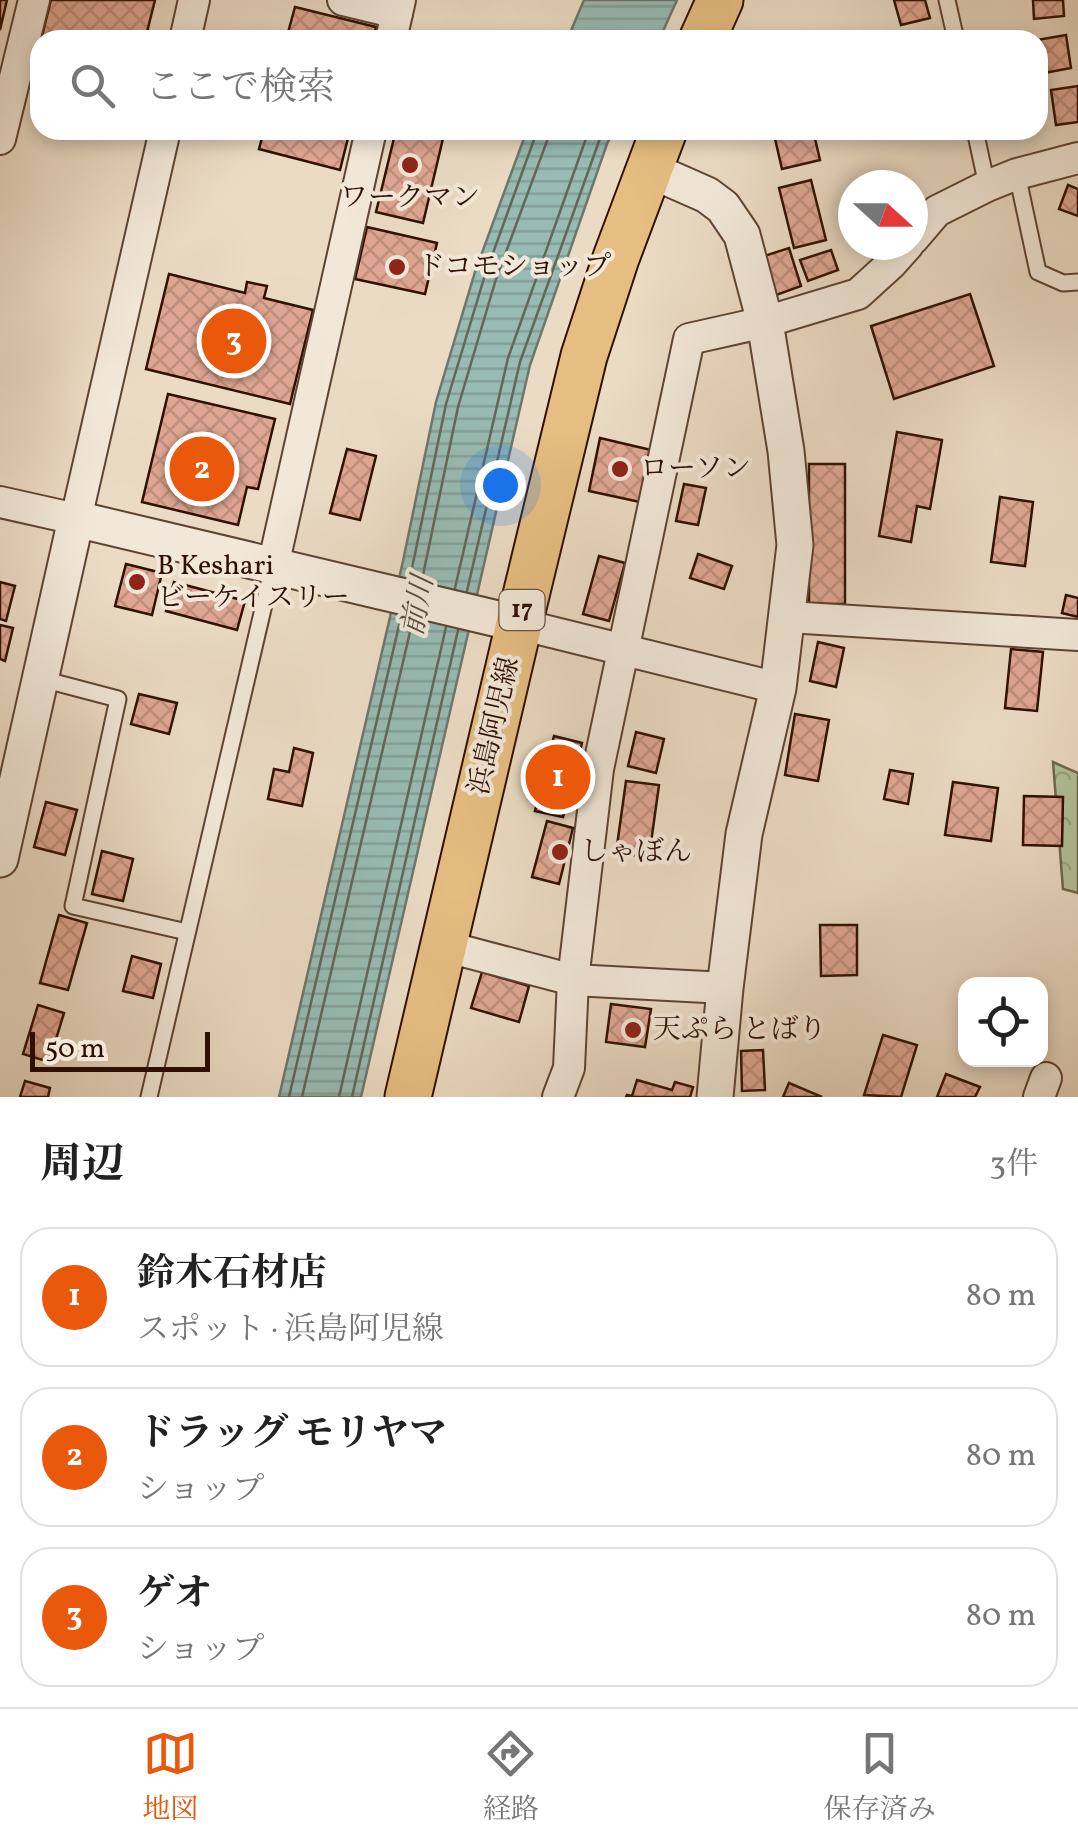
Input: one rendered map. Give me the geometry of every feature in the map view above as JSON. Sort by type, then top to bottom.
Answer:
[{"type":"main road","points":[[706,30],[720,0]]},
{"type":"main road","name":"浜島阿児線","points":[[408,1097],[444,946],[506,621],[584,356],[656,149]]},
{"type":"street","points":[[0,139],[34,0]]},
{"type":"street","points":[[187,30],[194,0]]},
{"type":"street","points":[[343,0],[396,18]]},
{"type":"street","points":[[0,859],[162,140]]},
{"type":"street","points":[[273,566],[369,140]]},
{"type":"street","points":[[656,149],[723,207],[742,235],[765,322],[786,451],[795,544],[778,688],[744,834],[725,988],[718,1093]]},
{"type":"street","points":[[928,222],[937,211],[987,186],[1078,158]]},
{"type":"street","points":[[558,1097],[569,1068],[573,980],[598,768],[689,339],[765,322],[858,294],[895,260]]},
{"type":"street","points":[[0,502],[778,688]]},
{"type":"street","points":[[788,617],[1078,636]]},
{"type":"street","points":[[444,946],[573,980],[725,988]]},
{"type":"lane","points":[[947,0],[954,30]]},
{"type":"lane","points":[[977,140],[987,186]]},
{"type":"lane","points":[[1017,174],[1038,272],[1062,283],[1078,282]]},
{"type":"lane","points":[[149,1097],[273,566]]},
{"type":"lane","points":[[42,679],[118,699],[73,906],[187,932]]},
{"type":"green space","points":[[1053,762],[1078,773],[1078,893],[1063,889]]},
{"type":"water","points":[[584,0],[677,0],[664,30],[571,30]]},
{"type":"water","name":"前川","points":[[523,140],[609,140],[530,365],[361,1097],[279,1097],[436,402],[475,272]]},
{"type":"building","points":[[0,0],[7,0],[0,30]]},
{"type":"building","points":[[51,0],[155,0],[148,30],[44,30]]},
{"type":"building","points":[[894,0],[925,0],[930,18],[901,25]]},
{"type":"building","points":[[1033,0],[1063,0],[1064,16],[1034,19]]},
{"type":"building","points":[[295,7],[376,27],[375,30],[289,30]]},
{"type":"building","points":[[1066,35],[1071,68],[1048,72],[1048,38]]},
{"type":"building","points":[[1078,86],[1078,122],[1056,125],[1051,90]]},
{"type":"building","points":[[261,140],[348,140],[340,170],[259,149]]},
{"type":"building","points":[[394,140],[443,140],[423,223],[376,212]]},
{"type":"building","points":[[775,140],[815,140],[820,160],[782,169]]},
{"type":"building","points":[[811,180],[826,240],[794,248],[779,188]]},
{"type":"building","points":[[1068,185],[1078,189],[1078,216],[1059,209]]},
{"type":"building","points":[[367,227],[437,243],[425,294],[355,279]]},
{"type":"building","points":[[789,248],[801,286],[771,297],[758,258]]},
{"type":"building","points":[[831,250],[838,270],[808,281],[800,260]]},
{"type":"building","points":[[169,274],[245,293],[247,282],[267,286],[264,298],[313,310],[290,404],[146,369]]},
{"type":"building","points":[[970,294],[994,366],[894,399],[871,326]]},
{"type":"building","points":[[168,394],[275,419],[258,489],[247,487],[238,525],[142,502]]},
{"type":"building","points":[[897,432],[942,440],[930,509],[917,506],[911,542],[879,536]]},
{"type":"building","points":[[600,438],[651,450],[640,502],[589,491]]},
{"type":"building","points":[[347,449],[376,456],[360,520],[330,513]]},
{"type":"building","points":[[809,464],[845,464],[845,604],[809,604]]},
{"type":"building","points":[[684,484],[706,488],[698,525],[676,521]]},
{"type":"building","points":[[1000,497],[1033,502],[1025,566],[991,562]]},
{"type":"building","points":[[698,554],[732,566],[724,589],[690,578]]},
{"type":"building","points":[[599,556],[625,563],[609,621],[583,614]]},
{"type":"building","points":[[126,564],[162,573],[152,615],[115,606]]},
{"type":"building","points":[[0,582],[15,586],[6,621],[0,619]]},
{"type":"building","points":[[174,582],[245,601],[237,630],[166,611]]},
{"type":"building","points":[[1066,595],[1078,598],[1078,617],[1062,613]]},
{"type":"building","points":[[0,625],[13,628],[5,661],[0,659]]},
{"type":"building","points":[[818,642],[844,648],[836,687],[810,681]]},
{"type":"building","points":[[1011,649],[1043,652],[1037,711],[1005,708]]},
{"type":"building","points":[[139,694],[177,703],[169,734],[131,724]]},
{"type":"building","points":[[795,714],[829,720],[818,781],[785,775]]},
{"type":"building","points":[[636,732],[664,739],[656,773],[628,766]]},
{"type":"building","points":[[554,736],[582,743],[563,817],[535,811]]},
{"type":"building","points":[[294,748],[313,753],[302,806],[268,799],[274,769],[289,772]]},
{"type":"building","points":[[890,770],[913,774],[908,804],[884,799]]},
{"type":"building","points":[[626,781],[659,785],[649,857],[616,853]]},
{"type":"building","points":[[953,782],[998,788],[991,841],[945,835]]},
{"type":"building","points":[[1024,796],[1063,797],[1062,846],[1023,845]]},
{"type":"building","points":[[46,802],[77,810],[65,855],[34,847]]},
{"type":"building","points":[[547,821],[573,828],[559,884],[532,877]]},
{"type":"building","points":[[102,851],[133,859],[123,901],[92,894]]},
{"type":"building","points":[[59,915],[87,923],[68,990],[40,983]]},
{"type":"building","points":[[820,925],[857,925],[857,975],[821,976]]},
{"type":"building","points":[[132,956],[161,964],[153,998],[123,991]]},
{"type":"building","points":[[482,972],[529,986],[519,1022],[471,1008]]},
{"type":"building","points":[[611,1004],[651,1009],[645,1047],[606,1042]]},
{"type":"building","points":[[38,1005],[64,1013],[49,1062],[23,1054]]},
{"type":"building","points":[[883,1035],[917,1045],[901,1097],[864,1095]]},
{"type":"building","points":[[763,1050],[765,1090],[742,1091],[741,1051]]},
{"type":"building","points":[[946,1074],[980,1087],[975,1097],[937,1097]]},
{"type":"building","points":[[637,1080],[672,1090],[675,1082],[693,1087],[690,1097],[626,1097],[632,1096]]},
{"type":"building","points":[[25,1081],[50,1088],[48,1097],[20,1097]]},
{"type":"building","points":[[789,1083],[822,1097],[783,1097]]},
{"type":"place","name":"ワークマン","points":[[410,165]]},
{"type":"place","name":"ドコモショップ","points":[[397,267]]},
{"type":"place","name":"ゲオ","points":[[234,341]]},
{"type":"place","name":"ドラッグ モリヤマ","points":[[202,469]]},
{"type":"place","name":"ローソン","points":[[620,469]]},
{"type":"place","name":"B Keshari ビーケイスリー","points":[[137,582]]},
{"type":"place","name":"鈴木石材店","points":[[558,777]]},
{"type":"place","name":"しゃぼん","points":[[560,852]]},
{"type":"place","name":"天ぷら とばり","points":[[633,1030]]}]
